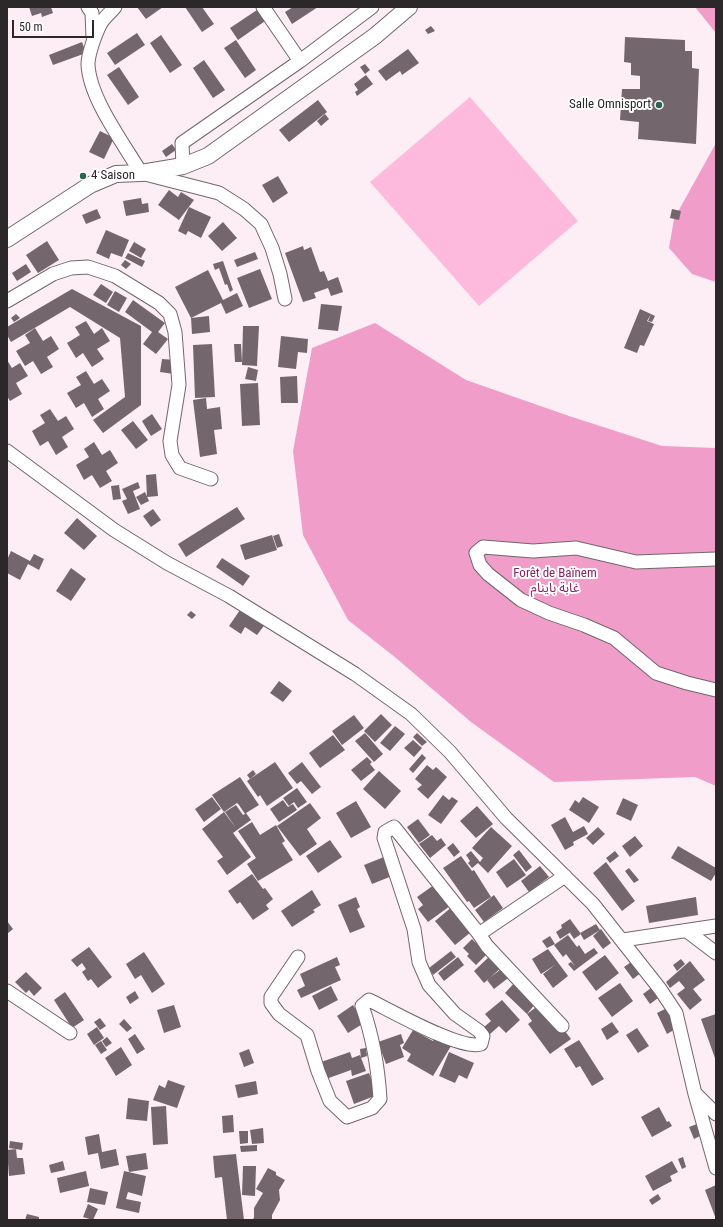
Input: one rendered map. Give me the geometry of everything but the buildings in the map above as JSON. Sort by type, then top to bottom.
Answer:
[{"type":"main road","points":[[7,238],[90,184],[116,174],[141,173],[183,166],[208,156],[375,36],[408,7]]},
{"type":"street","points":[[88,7],[92,14],[93,42]]},
{"type":"street","points":[[114,7],[101,23],[93,42],[88,63],[98,102],[141,173],[219,193],[244,208],[261,224],[272,248],[280,274],[285,299]]},
{"type":"street","points":[[263,7],[300,61]]},
{"type":"street","points":[[183,166],[182,143],[300,61],[364,9]]},
{"type":"street","points":[[7,301],[53,274],[71,268],[88,267],[115,276],[159,303],[170,314],[175,332],[179,385],[170,441],[172,455],[180,468],[211,479]]},
{"type":"street","points":[[7,450],[114,530],[167,563],[229,596],[349,669],[411,714],[450,752],[506,818],[593,904],[623,940],[676,1013],[695,1094],[716,1168]]},
{"type":"street","points":[[716,559],[636,562],[576,548],[533,551],[483,547],[476,553],[480,565],[488,574],[522,600],[548,613],[584,625],[614,638],[656,673],[716,690]]},
{"type":"street","points":[[298,957],[271,997],[271,1003],[279,1014],[308,1035],[318,1071],[330,1101],[347,1117],[372,1108],[380,1099],[377,1065],[370,1030],[362,1006],[369,1000],[416,1024],[460,1043],[476,1046],[481,1044],[483,1040],[479,1031],[455,1014],[429,985],[419,962],[414,929],[384,838],[385,832],[394,827],[487,946],[562,1026]]},
{"type":"street","points":[[479,934],[565,876]]},
{"type":"street","points":[[623,940],[716,926]]},
{"type":"street","points":[[687,931],[716,954]]},
{"type":"street","points":[[7,991],[70,1033]]},
{"type":"street","points":[[695,1094],[716,1114]]},
{"type":"shaded area","points":[[470,97],[578,221],[479,306],[370,182]]},
{"type":"green space","points":[[695,7],[716,7],[716,33]]},
{"type":"green space","points":[[716,143],[716,282],[692,274],[669,248],[674,219]]},
{"type":"green space","name":"Forêt de Baïnem غابة باينام","points":[[375,323],[466,380],[569,416],[662,446],[716,448],[716,786],[695,777],[554,782],[471,722],[396,658],[348,620],[303,535],[293,451],[312,348]]},
{"type":"place","name":"Salle Omnisport","points":[[659,105]]},
{"type":"place","name":"4 Saison","points":[[83,176]]}]
